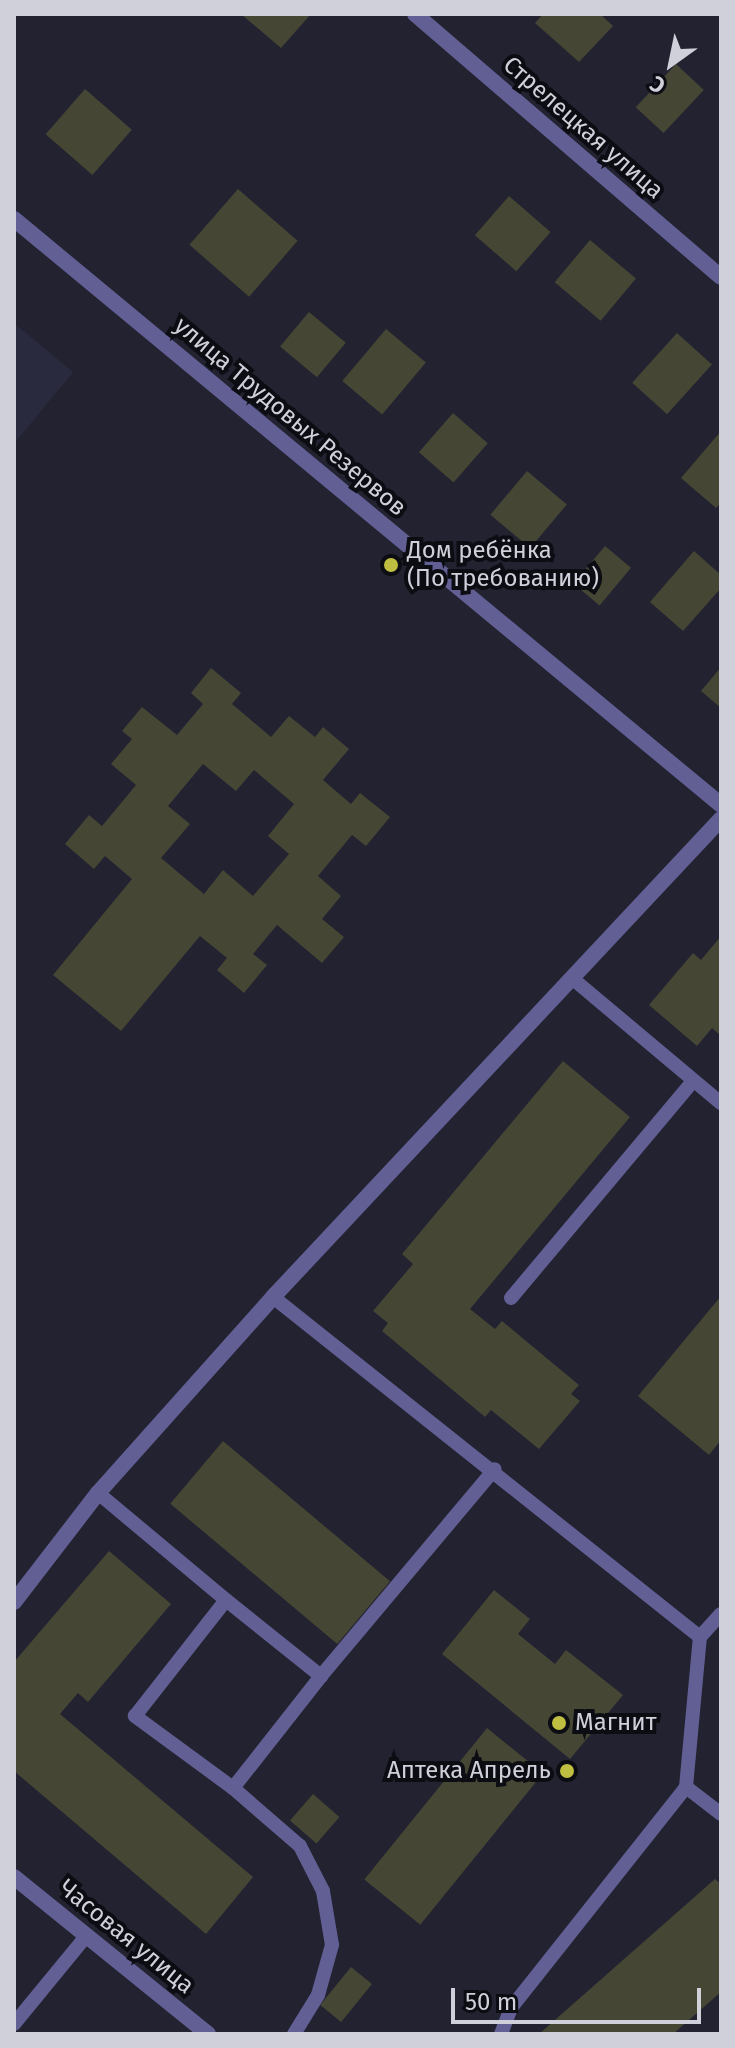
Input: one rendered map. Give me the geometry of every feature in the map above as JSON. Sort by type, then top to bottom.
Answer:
[{"type":"street","name":"Стрелецкая улица","points":[[415,14],[721,277]]},
{"type":"street","name":"улица Трудовых Резервов","points":[[14,219],[721,805]]},
{"type":"street","points":[[14,1602],[98,1493],[273,1297],[721,819]]},
{"type":"street","name":"Часовая улица","points":[[14,1877],[208,2034]]},
{"type":"lane","points":[[573,979],[721,1103]]},
{"type":"lane","points":[[511,1298],[693,1081]]},
{"type":"lane","points":[[273,1297],[495,1469],[700,1637]]},
{"type":"lane","points":[[233,1788],[321,1676],[495,1469]]},
{"type":"lane","points":[[98,1493],[321,1676]]},
{"type":"lane","points":[[226,1600],[135,1716],[233,1788],[300,1846],[323,1891],[332,1945],[318,1995],[294,2034]]},
{"type":"lane","points":[[501,2034],[511,2008],[686,1787],[700,1637],[721,1614]]},
{"type":"lane","points":[[686,1787],[721,1814]]},
{"type":"lane","points":[[14,2024],[87,1935]]},
{"type":"shaded area","points":[[14,323],[73,372],[14,444]]},
{"type":"building","points":[[241,14],[311,14],[281,48]]},
{"type":"building","points":[[543,14],[600,14],[613,26],[579,62],[535,23]]},
{"type":"building","points":[[676,64],[704,90],[664,133],[636,107]]},
{"type":"building","points":[[85,89],[132,130],[92,175],[46,134]]},
{"type":"building","points":[[238,189],[298,241],[249,297],[189,245]]},
{"type":"building","points":[[509,196],[551,232],[516,271],[475,235]]},
{"type":"building","points":[[590,240],[636,279],[601,321],[555,282]]},
{"type":"building","points":[[309,312],[346,343],[317,377],[280,346]]},
{"type":"building","points":[[386,329],[426,362],[382,415],[342,381]]},
{"type":"building","points":[[677,333],[712,364],[667,414],[632,383]]},
{"type":"building","points":[[453,413],[488,443],[454,482],[419,452]]},
{"type":"building","points":[[721,431],[721,503],[716,508],[681,478]]},
{"type":"building","points":[[527,471],[567,504],[530,548],[490,515]]},
{"type":"building","points":[[605,546],[631,568],[600,605],[574,584]]},
{"type":"building","points":[[694,551],[721,575],[721,588],[683,631],[650,602]]},
{"type":"building","points":[[721,667],[721,708],[701,691]]},
{"type":"building","points":[[211,668],[241,693],[232,704],[271,737],[289,716],[315,737],[323,727],[349,749],[323,780],[351,804],[360,793],[390,817],[366,846],[352,835],[318,876],[341,896],[322,919],[344,937],[322,963],[277,925],[253,954],[267,965],[244,993],[217,970],[227,958],[200,936],[121,1031],[53,975],[132,879],[105,856],[94,869],[65,844],[89,815],[102,826],[136,785],[111,764],[132,739],[122,731],[142,707],[177,735],[203,704],[191,693]],"holes":[[[203,764],[236,791],[254,770],[294,804],[268,836],[289,854],[253,896],[223,870],[204,894],[161,858],[190,824],[168,806]]]},
{"type":"building","points":[[721,936],[721,1036],[712,1028],[697,1046],[649,1005],[693,953],[701,960]]},
{"type":"building","points":[[563,1061],[630,1117],[470,1309],[495,1329],[502,1321],[579,1385],[571,1394],[580,1401],[539,1449],[491,1410],[485,1417],[382,1331],[388,1323],[373,1311],[413,1264],[402,1254]]},
{"type":"building","points":[[721,1296],[721,1440],[709,1455],[638,1396]]},
{"type":"building","points":[[223,1441],[390,1581],[337,1644],[170,1504]]},
{"type":"building","points":[[109,1551],[171,1604],[88,1702],[78,1693],[60,1714],[253,1877],[206,1934],[14,1771],[14,1662]]},
{"type":"building","points":[[494,1590],[530,1619],[518,1634],[555,1664],[566,1650],[623,1695],[570,1759],[442,1654]]},
{"type":"building","points":[[487,1728],[543,1773],[420,1925],[364,1880]]},
{"type":"building","points":[[313,1794],[339,1817],[316,1843],[290,1820]]},
{"type":"building","points":[[715,1879],[721,1884],[721,1992],[673,2034],[539,2034]]},
{"type":"building","points":[[351,1967],[372,1984],[341,2022],[320,2005]]},
{"type":"place","name":"Дом ребёнка (По требованию)","points":[[391,565]]},
{"type":"place","name":"Магнит","points":[[559,1723]]},
{"type":"place","name":"Аптека Апрель","points":[[567,1771]]}]
